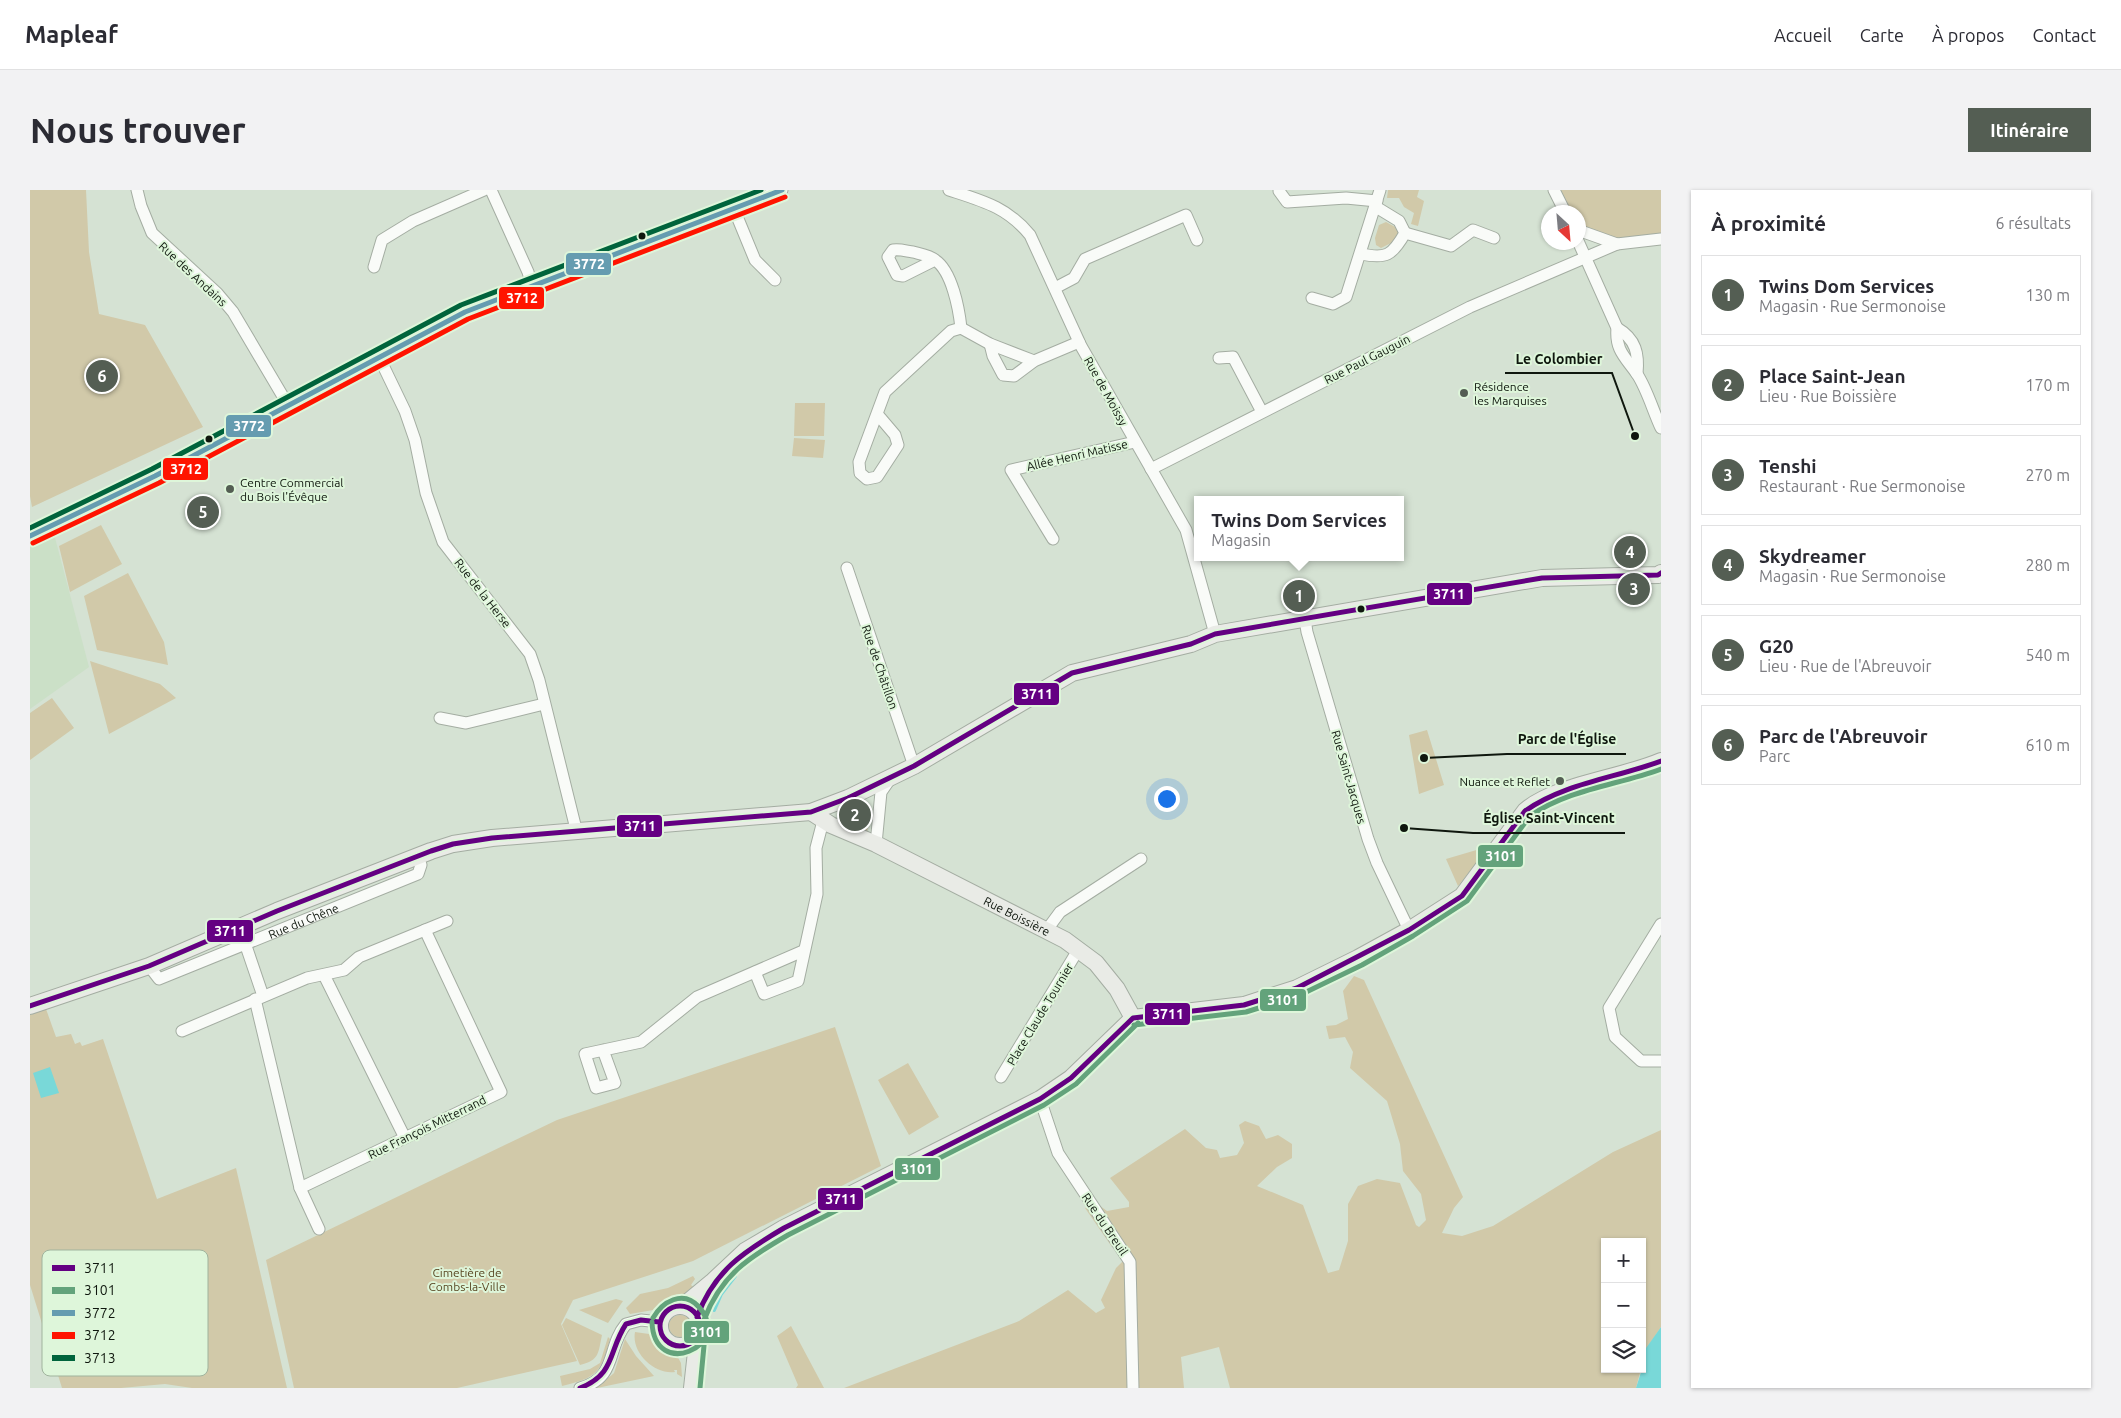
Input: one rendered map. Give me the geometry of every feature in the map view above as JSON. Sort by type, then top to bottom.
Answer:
[{"type":"street","name":"Rue des Andains","points":[[138,190],[141,206],[152,233],[217,293],[233,312],[288,405]]},
{"type":"street","points":[[374,267],[382,240],[413,221],[484,190]]},
{"type":"street","points":[[491,190],[528,272],[532,286]]},
{"type":"street","points":[[30,536],[155,476],[465,312],[782,190]]},
{"type":"street","name":"Rue de Moissy","points":[[949,190],[1000,208],[1018,220],[1030,234],[1079,342],[1186,530],[1194,559]]},
{"type":"street","points":[[1554,190],[1562,205]]},
{"type":"street","points":[[1280,191],[1287,202],[1346,198],[1377,199],[1399,222],[1405,233],[1450,246],[1473,230],[1494,238]]},
{"type":"street","points":[[1312,298],[1333,304],[1346,297],[1377,199]]},
{"type":"street","points":[[734,209],[755,260],[775,280]]},
{"type":"street","points":[[1055,288],[1074,278],[1085,259],[1186,214],[1197,240]]},
{"type":"street","points":[[1361,254],[1380,258],[1395,250],[1405,233]]},
{"type":"street","points":[[1586,233],[1617,244],[1661,239]]},
{"type":"street","name":"Rue Paul Gauguin","points":[[1151,469],[1470,308],[1617,244]]},
{"type":"street","points":[[1583,250],[1617,328],[1616,341],[1627,364],[1637,374],[1661,428]]},
{"type":"street","points":[[935,260],[941,267],[957,300],[961,328]]},
{"type":"street","points":[[878,415],[894,435],[898,445],[876,477],[867,479],[860,473],[859,462],[885,392],[950,331],[961,328],[990,344],[1034,361]]},
{"type":"street","points":[[990,344],[993,356],[1003,375],[1014,376],[1034,361],[1079,342]]},
{"type":"street","name":"Rue de la Herse","points":[[379,357],[406,411],[415,440],[426,493],[443,542],[530,654],[539,680],[577,833]]},
{"type":"street","points":[[1219,358],[1233,358],[1262,412]]},
{"type":"street","name":"Allée Henri Matisse","points":[[1053,539],[1011,470],[1135,442]]},
{"type":"street","name":"Rue de Moissy","points":[[1195,561],[1215,634]]},
{"type":"street","name":"Rue de Châtillon","points":[[847,568],[914,766]]},
{"type":"street","name":"Rue du Chêne","points":[[30,1006],[149,966],[277,911],[453,844],[492,838],[817,816],[914,766],[1072,673],[1191,644],[1215,634],[1542,578],[1658,575],[1661,573]]},
{"type":"street","name":"Rue Saint-Jacques","points":[[1305,618],[1312,651],[1377,864],[1409,930]]},
{"type":"street","points":[[440,718],[466,723],[544,704]]},
{"type":"street","points":[[698,1334],[690,1343],[675,1345],[666,1341],[662,1336],[659,1322],[667,1310],[683,1306],[745,1251],[784,1228],[1040,1098],[1071,1078],[1133,1018],[1244,1005],[1297,988],[1409,930],[1462,896],[1531,805],[1546,796],[1638,771],[1661,761]]},
{"type":"street","points":[[876,844],[881,792],[890,779]]},
{"type":"street","points":[[755,972],[764,994],[798,981],[803,951],[817,894],[817,816]]},
{"type":"street","name":"Rue Boissière","points":[[817,816],[1046,931],[1078,950],[1096,963],[1118,989],[1133,1018]]},
{"type":"street","name":"Rue du Chêne","points":[[149,966],[159,979],[418,874],[421,864],[418,856]]},
{"type":"street","points":[[1046,931],[1060,912],[1140,859]]},
{"type":"street","points":[[182,1031],[306,978],[344,970],[359,958],[447,920]]},
{"type":"street","points":[[1661,924],[1609,1008],[1614,1037],[1641,1061],[1661,1061]]},
{"type":"street","name":"Rue François Mitterrand","points":[[300,1188],[501,1092],[425,930]]},
{"type":"street","points":[[245,943],[259,998],[300,1188],[319,1229]]},
{"type":"street","name":"Place Claude Tournier","points":[[1001,1078],[1078,950]]},
{"type":"street","points":[[603,1050],[641,1042],[697,996],[803,951]]},
{"type":"street","points":[[324,975],[405,1138]]},
{"type":"street","name":"Rue du Breuil","points":[[1040,1098],[1058,1153],[1130,1262],[1133,1388]]},
{"type":"street","points":[[698,1317],[712,1282]]},
{"type":"street","points":[[683,1306],[690,1308],[698,1317],[700,1328],[691,1388]]},
{"type":"street","points":[[580,1388],[597,1381],[606,1372],[618,1335],[626,1324],[641,1320],[659,1322]]},
{"type":"street","points":[[675,1345],[685,1362],[691,1388]]},
{"type":"shaded area","points":[[54,534],[89,667],[30,709],[30,546]]},
{"type":"green space","points":[[30,190],[86,190],[89,252],[99,314],[145,325],[203,427],[32,507],[30,496]]},
{"type":"green space","points":[[1388,190],[1419,190],[1417,197],[1424,201],[1418,226],[1411,224],[1414,213],[1404,207],[1399,198],[1387,198]]},
{"type":"green space","points":[[1561,190],[1661,190],[1661,234],[1616,239],[1586,229],[1586,205],[1567,205]]},
{"type":"green space","points":[[1386,222],[1397,228],[1399,233],[1397,240],[1381,248],[1376,245],[1375,238],[1379,225]]},
{"type":"green space","points":[[795,403],[825,403],[824,436],[794,436]]},
{"type":"green space","points":[[794,438],[825,440],[823,458],[792,456]]},
{"type":"green space","points":[[101,525],[122,564],[70,592],[59,546]]},
{"type":"green space","points":[[128,573],[164,642],[168,665],[97,650],[84,596]]},
{"type":"green space","points":[[90,661],[160,684],[176,698],[109,734]]},
{"type":"green space","points":[[52,698],[74,728],[30,760],[30,713]]},
{"type":"green space","points":[[1427,730],[1444,785],[1419,794],[1409,735]]},
{"type":"green space","points":[[864,803],[870,806],[867,834],[838,820],[839,815]]},
{"type":"green space","points":[[1490,846],[1458,886],[1446,859]]},
{"type":"green space","points":[[1354,976],[1364,980],[1463,1197],[1454,1208],[1442,1233],[1462,1236],[1493,1226],[1613,1152],[1661,1130],[1661,1327],[1646,1350],[1646,1238],[1601,1238],[1601,1373],[1640,1373],[1636,1388],[1230,1388],[1219,1347],[1181,1357],[1184,1388],[844,1388],[1019,1321],[1068,1290],[1096,1313],[1105,1308],[1101,1300],[1116,1268],[1129,1255],[1124,1248],[1112,1247],[1085,1208],[1096,1203],[1107,1211],[1129,1207],[1129,1202],[1110,1178],[1185,1129],[1206,1148],[1217,1150],[1220,1158],[1237,1155],[1244,1143],[1239,1125],[1245,1121],[1259,1126],[1266,1139],[1278,1135],[1292,1144],[1292,1158],[1277,1167],[1257,1186],[1303,1205],[1328,1273],[1339,1270],[1348,1241],[1348,1204],[1358,1186],[1377,1179],[1400,1183],[1416,1225],[1419,1227],[1426,1220],[1421,1194],[1403,1171],[1400,1144],[1387,1101],[1350,1068],[1353,1052],[1345,1037],[1329,1039],[1326,1026],[1336,1025],[1348,1019],[1343,991]]},
{"type":"green space","points":[[46,1009],[56,1037],[71,1034],[75,1044],[80,1042],[82,1046],[103,1039],[157,1199],[236,1168],[287,1388],[192,1388],[165,1384],[121,1388],[62,1388],[58,1376],[208,1376],[208,1250],[42,1250],[42,1324],[30,1285],[30,1015]]},
{"type":"green space","name":"Cimetière de Combs-la-Ville","points":[[835,1027],[881,1166],[693,1261],[573,1300],[561,1324],[577,1361],[457,1388],[294,1388],[266,1260],[557,1120]]},
{"type":"green space","points":[[908,1063],[939,1117],[909,1135],[878,1080]]},
{"type":"green space","points":[[693,1276],[695,1279],[691,1285],[696,1289],[686,1298],[671,1301],[659,1309],[630,1314],[626,1308],[640,1294],[668,1288]]},
{"type":"green space","points":[[616,1299],[623,1301],[608,1323],[579,1310]]},
{"type":"green space","points":[[680,1315],[688,1318],[691,1326],[688,1334],[680,1337],[672,1334],[669,1326],[672,1318]]},
{"type":"green space","points":[[566,1318],[602,1335],[599,1351],[591,1361],[580,1365],[562,1325]]},
{"type":"green space","points":[[791,1326],[824,1388],[796,1388],[798,1385],[777,1336]]},
{"type":"green space","points":[[635,1332],[649,1334],[662,1348],[676,1354],[681,1363],[682,1377],[677,1374],[677,1370],[674,1370],[675,1372],[667,1372],[660,1370],[646,1361],[637,1348]]},
{"type":"green space","points":[[608,1337],[610,1339],[600,1367],[590,1377],[562,1386],[560,1376],[590,1369],[600,1363]]},
{"type":"green space","points":[[625,1339],[636,1356],[654,1376],[597,1388],[614,1373]]},
{"type":"water","points":[[50,1067],[59,1093],[41,1098],[33,1073]]},
{"type":"water","points":[[1661,1327],[1661,1388],[1636,1388],[1641,1373],[1646,1373],[1646,1348]]},
{"type":"waterway","points":[[714,1310],[721,1294],[735,1276]]},
{"type":"transit line","name":"3713","points":[[30,528],[152,469],[461,305],[761,190]]},
{"type":"transit line","name":"3772","points":[[30,536],[155,476],[465,312],[782,190]]},
{"type":"transit line","name":"3712","points":[[33,543],[159,483],[468,319],[785,197]]},
{"type":"transit line","name":"3711","points":[[30,1006],[149,966],[277,911],[453,844],[492,838],[811,812],[848,798],[914,766],[1072,673],[1191,644],[1215,634],[1542,578],[1658,575],[1661,573]]},
{"type":"transit line","name":"3711","points":[[697,1317],[704,1301],[721,1275],[756,1246],[784,1228],[1040,1099],[1071,1078],[1133,1018],[1244,1005],[1297,988],[1409,930],[1462,896],[1525,811],[1574,787],[1661,761]]},
{"type":"transit line","name":"3101","points":[[1134,1025],[1246,1012],[1300,995],[1362,965],[1413,936],[1467,901],[1530,816],[1577,793],[1661,769]]},
{"type":"transit line","name":"3101","points":[[704,1320],[719,1291],[737,1269],[748,1260],[788,1235],[1044,1105],[1076,1084],[1138,1023]]},
{"type":"transit line","name":"3101","points":[[652,1322],[656,1340],[665,1350],[677,1353],[689,1351],[700,1344],[706,1334],[707,1321],[699,1307],[686,1299],[680,1298],[667,1303],[653,1318]]},
{"type":"transit line","name":"3711","points":[[684,1306],[691,1309],[697,1315],[700,1326],[699,1334],[691,1343],[684,1346],[676,1346],[669,1343],[661,1334],[660,1322],[663,1315],[672,1307],[684,1306]]},
{"type":"transit line","name":"3711","points":[[580,1388],[592,1382],[606,1369],[626,1324],[641,1320],[659,1322]]},
{"type":"transit line","name":"3101","points":[[700,1388],[705,1335]]},
{"type":"place","name":"Parc de l'Abreuvoir","points":[[102,376]]},
{"type":"place","name":"Résidence les Marquises","points":[[1464,393]]},
{"type":"place","name":"Le Colombier","points":[[1635,436]]},
{"type":"place","name":"Centre Commercial du Bois l'Évêque","points":[[230,489]]},
{"type":"place","name":"G20","points":[[203,512]]},
{"type":"place","name":"Skydreamer","points":[[1630,552]]},
{"type":"place","name":"Tenshi","points":[[1634,589]]},
{"type":"place","name":"Twins Dom Services","points":[[1299,596]]},
{"type":"place","name":"Parc de l'Église","points":[[1424,758]]},
{"type":"place","name":"Nuance et Reflet","points":[[1560,781]]},
{"type":"place","name":"Place Saint-Jean","points":[[855,815]]},
{"type":"place","name":"Église Saint-Vincent","points":[[1404,828]]}]
